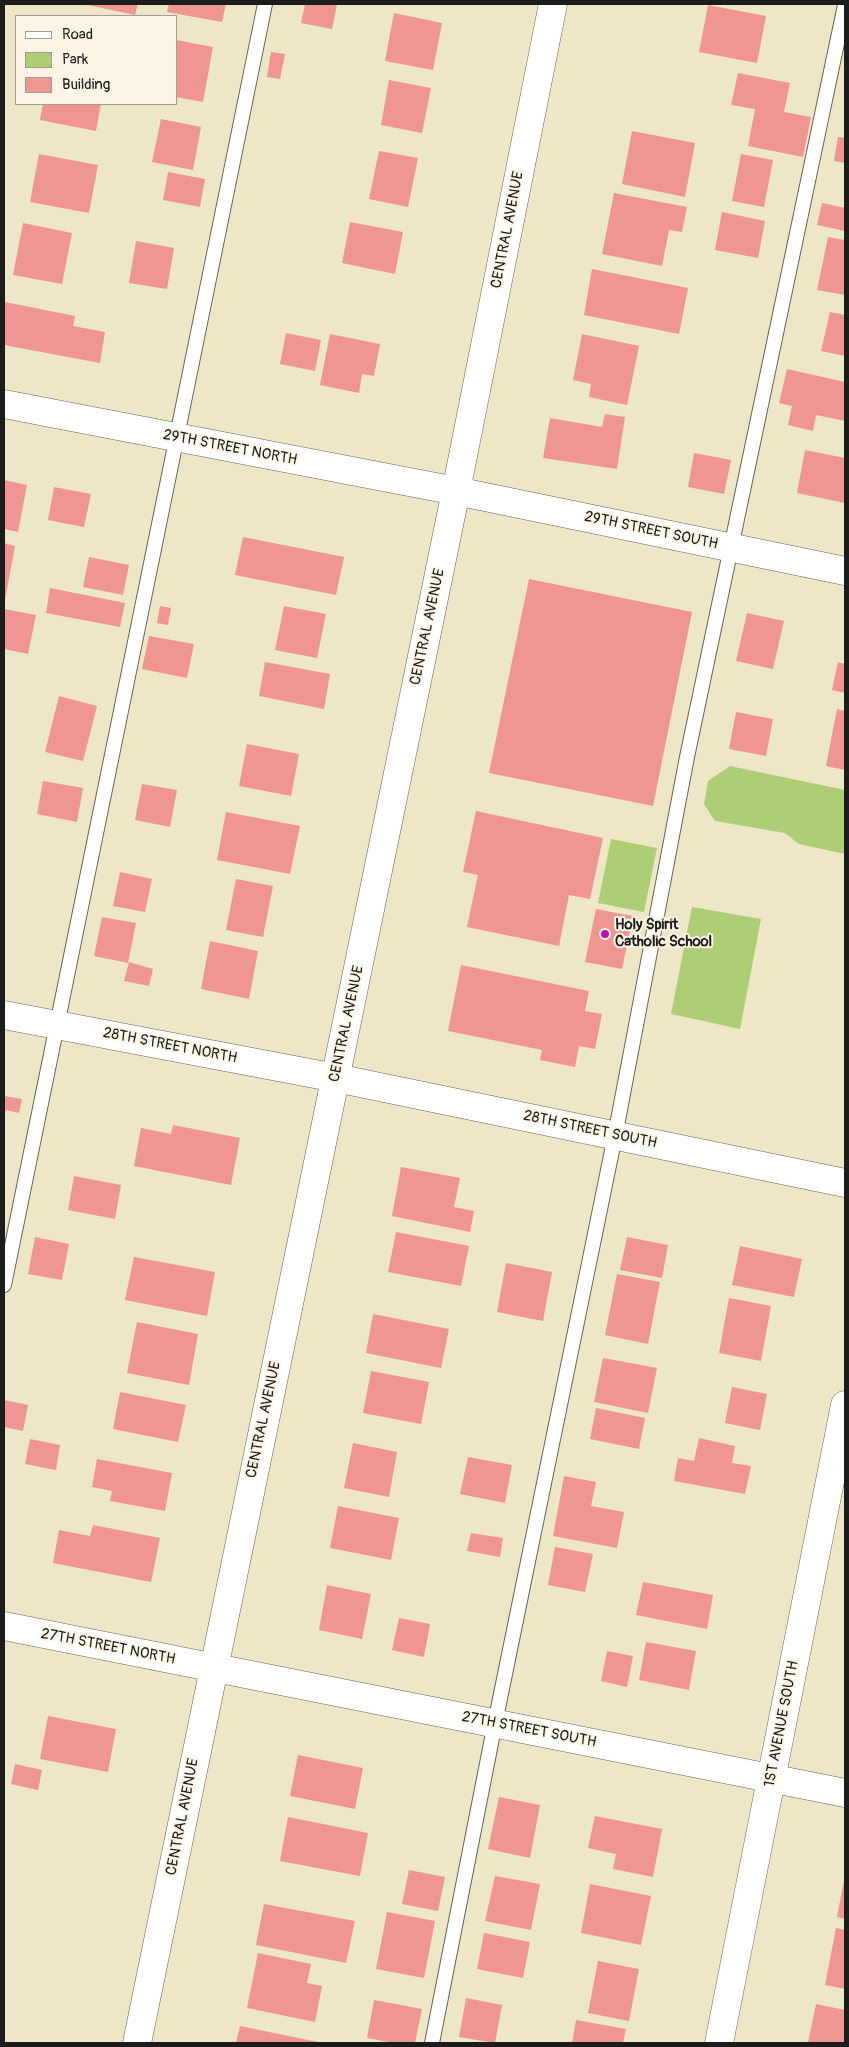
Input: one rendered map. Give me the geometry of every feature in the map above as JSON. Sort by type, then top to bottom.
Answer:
[{"type":"street","name":"CENTRAL AVENUE","points":[[137,2043],[456,491],[553,4]]},
{"type":"street","name":"29TH STREET NORTH","points":[[4,404],[456,491]]},
{"type":"street","name":"29TH STREET SOUTH","points":[[456,491],[845,571]]},
{"type":"street","name":"28TH STREET NORTH","points":[[4,1015],[336,1078]]},
{"type":"street","name":"28TH STREET SOUTH","points":[[336,1078],[845,1183]]},
{"type":"street","name":"1ST AVENUE SOUTH","points":[[719,2043],[845,1405]]},
{"type":"street","name":"27TH STREET NORTH","points":[[4,1626],[213,1668]]},
{"type":"street","name":"27TH STREET SOUTH","points":[[213,1668],[845,1793]]},
{"type":"lane","points":[[4,1284],[265,4]]},
{"type":"lane","points":[[432,2043],[495,1723],[615,1136],[689,748],[845,5]]},
{"type":"green space","points":[[730,766],[845,790],[845,854],[799,844],[785,833],[715,821],[704,804],[708,781]]},
{"type":"green space","points":[[611,839],[657,848],[644,912],[598,903]]},
{"type":"green space","points":[[692,907],[761,919],[740,1029],[671,1014]]},
{"type":"building","points":[[83,4],[138,4],[135,15]]},
{"type":"building","points":[[169,4],[226,4],[222,22],[167,12]]},
{"type":"building","points":[[305,4],[337,4],[332,29],[301,23]]},
{"type":"building","points":[[708,5],[766,16],[757,63],[699,52]]},
{"type":"building","points":[[394,13],[442,23],[433,70],[385,61]]},
{"type":"building","points":[[178,40],[213,47],[203,102],[178,97]]},
{"type":"building","points":[[271,52],[285,54],[280,79],[267,77]]},
{"type":"building","points":[[738,73],[790,83],[784,112],[811,117],[803,157],[748,146],[755,109],[731,105]]},
{"type":"building","points":[[389,80],[431,88],[422,133],[381,125]]},
{"type":"building","points":[[43,105],[101,105],[96,131],[40,120]]},
{"type":"building","points":[[161,119],[201,127],[193,170],[152,162]]},
{"type":"building","points":[[632,131],[695,143],[685,197],[622,184]]},
{"type":"building","points":[[838,137],[845,138],[845,163],[834,161]]},
{"type":"building","points":[[379,151],[418,158],[408,207],[369,199]]},
{"type":"building","points":[[39,154],[98,165],[89,213],[30,202]]},
{"type":"building","points":[[741,154],[773,160],[764,207],[732,201]]},
{"type":"building","points":[[168,172],[205,179],[200,207],[163,200]]},
{"type":"building","points":[[614,193],[687,207],[682,232],[669,230],[662,266],[602,254]]},
{"type":"building","points":[[822,203],[845,208],[845,231],[817,225]]},
{"type":"building","points":[[722,212],[765,221],[758,258],[715,250]]},
{"type":"building","points":[[350,222],[403,232],[395,274],[342,263]]},
{"type":"building","points":[[23,223],[72,233],[62,284],[13,275]]},
{"type":"building","points":[[828,237],[845,240],[845,295],[817,290]]},
{"type":"building","points":[[136,241],[174,248],[167,289],[129,283]]},
{"type":"building","points":[[592,269],[688,288],[679,334],[584,315]]},
{"type":"building","points":[[5,302],[75,316],[73,326],[105,332],[100,363],[4,345]]},
{"type":"building","points":[[830,312],[845,315],[845,356],[821,351]]},
{"type":"building","points":[[286,333],[321,340],[315,371],[280,364]]},
{"type":"building","points":[[330,334],[380,344],[374,376],[362,374],[359,393],[320,385]]},
{"type":"building","points":[[582,334],[639,346],[627,405],[589,397],[591,384],[573,380]]},
{"type":"building","points":[[787,369],[845,382],[845,421],[816,415],[813,431],[788,425],[792,406],[779,403]]},
{"type":"building","points":[[605,414],[625,417],[617,469],[543,458],[550,418],[602,427]]},
{"type":"building","points":[[805,450],[845,458],[845,503],[797,493]]},
{"type":"building","points":[[694,453],[731,460],[724,494],[688,487]]},
{"type":"building","points":[[4,480],[27,485],[18,532],[4,529]]},
{"type":"building","points":[[54,487],[91,494],[84,527],[48,520]]},
{"type":"building","points":[[243,537],[344,557],[336,595],[235,575]]},
{"type":"building","points":[[4,543],[15,546],[5,600],[4,599]]},
{"type":"building","points":[[89,557],[129,565],[123,595],[83,587]]},
{"type":"building","points":[[529,579],[692,612],[653,806],[489,773]]},
{"type":"building","points":[[50,588],[125,603],[120,627],[46,613]]},
{"type":"building","points":[[160,606],[171,608],[168,625],[157,623]]},
{"type":"building","points":[[284,606],[326,614],[317,658],[275,650]]},
{"type":"building","points":[[4,609],[36,615],[28,654],[4,649]]},
{"type":"building","points":[[747,613],[784,621],[773,669],[736,661]]},
{"type":"building","points":[[149,636],[194,644],[187,678],[142,669]]},
{"type":"building","points":[[265,662],[330,674],[324,709],[259,696]]},
{"type":"building","points":[[838,662],[845,664],[845,693],[832,690]]},
{"type":"building","points":[[59,696],[97,706],[83,761],[45,752]]},
{"type":"building","points":[[837,709],[845,711],[845,770],[826,766]]},
{"type":"building","points":[[736,712],[773,719],[766,756],[729,749]]},
{"type":"building","points":[[247,744],[299,754],[291,796],[239,786]]},
{"type":"building","points":[[43,781],[83,788],[77,822],[37,814]]},
{"type":"building","points":[[142,784],[177,790],[170,827],[135,820]]},
{"type":"building","points":[[476,811],[603,838],[590,899],[569,895],[559,946],[467,927],[478,875],[463,872]]},
{"type":"building","points":[[226,812],[300,826],[290,874],[217,860]]},
{"type":"building","points":[[120,872],[152,879],[145,912],[113,906]]},
{"type":"building","points":[[236,879],[273,886],[263,937],[226,930]]},
{"type":"building","points":[[596,909],[633,916],[622,969],[585,962]]},
{"type":"building","points":[[102,917],[136,923],[128,963],[94,956]]},
{"type":"building","points":[[210,941],[258,951],[249,999],[201,989]]},
{"type":"building","points":[[129,962],[153,969],[149,986],[124,981]]},
{"type":"building","points":[[461,965],[589,991],[585,1011],[602,1014],[595,1049],[579,1046],[575,1067],[540,1060],[542,1050],[448,1031]]},
{"type":"building","points":[[4,1096],[22,1099],[19,1113],[6,1110],[4,1115]]},
{"type":"building","points":[[173,1125],[240,1138],[231,1185],[134,1166],[141,1128],[171,1134]]},
{"type":"building","points":[[401,1167],[460,1178],[454,1207],[474,1211],[470,1232],[392,1216]]},
{"type":"building","points":[[74,1176],[121,1185],[115,1219],[68,1210]]},
{"type":"building","points":[[396,1232],[469,1246],[461,1286],[388,1272]]},
{"type":"building","points":[[35,1237],[69,1244],[62,1280],[28,1274]]},
{"type":"building","points":[[627,1237],[668,1245],[662,1278],[620,1270]]},
{"type":"building","points":[[740,1246],[802,1259],[794,1297],[732,1285]]},
{"type":"building","points":[[134,1257],[215,1272],[207,1316],[125,1300]]},
{"type":"building","points":[[506,1263],[552,1272],[543,1321],[497,1312]]},
{"type":"building","points":[[617,1274],[660,1282],[648,1344],[605,1335]]},
{"type":"building","points":[[729,1298],[771,1306],[761,1361],[719,1353]]},
{"type":"building","points":[[373,1314],[449,1329],[441,1368],[366,1353]]},
{"type":"building","points":[[137,1322],[198,1334],[189,1385],[127,1373]]},
{"type":"building","points":[[603,1358],[657,1368],[648,1413],[594,1402]]},
{"type":"building","points":[[371,1371],[429,1382],[421,1424],[363,1413]]},
{"type":"building","points":[[732,1387],[767,1394],[760,1430],[725,1423]]},
{"type":"building","points":[[120,1392],[186,1405],[178,1442],[113,1429]]},
{"type":"building","points":[[4,1400],[28,1405],[23,1431],[4,1427]]},
{"type":"building","points":[[596,1408],[645,1418],[639,1449],[590,1439]]},
{"type":"building","points":[[699,1438],[735,1446],[732,1463],[751,1466],[745,1494],[674,1481],[678,1458],[694,1461]]},
{"type":"building","points":[[30,1439],[60,1445],[56,1470],[25,1464]]},
{"type":"building","points":[[353,1443],[397,1452],[389,1497],[344,1488]]},
{"type":"building","points":[[468,1457],[512,1465],[505,1503],[460,1494]]},
{"type":"building","points":[[97,1459],[172,1473],[165,1511],[110,1501],[112,1491],[92,1487]]},
{"type":"building","points":[[564,1476],[596,1482],[591,1506],[624,1512],[617,1548],[553,1536]]},
{"type":"building","points":[[338,1506],[399,1518],[391,1560],[330,1548]]},
{"type":"building","points":[[93,1525],[160,1538],[151,1582],[53,1563],[59,1530],[90,1536]]},
{"type":"building","points":[[471,1533],[503,1538],[500,1557],[467,1551]]},
{"type":"building","points":[[555,1547],[593,1554],[585,1592],[548,1585]]},
{"type":"building","points":[[643,1582],[713,1595],[707,1629],[636,1615]]},
{"type":"building","points":[[327,1585],[371,1594],[362,1639],[319,1630]]},
{"type":"building","points":[[399,1618],[430,1624],[424,1657],[392,1650]]},
{"type":"building","points":[[646,1642],[696,1651],[689,1690],[639,1680]]},
{"type":"building","points":[[607,1651],[633,1656],[627,1687],[601,1681]]},
{"type":"building","points":[[48,1716],[116,1729],[108,1772],[40,1759]]},
{"type":"building","points":[[298,1755],[363,1768],[355,1809],[290,1796]]},
{"type":"building","points":[[15,1764],[42,1770],[38,1790],[11,1784]]},
{"type":"building","points":[[499,1797],[540,1805],[530,1858],[488,1849]]},
{"type":"building","points":[[595,1816],[662,1829],[653,1877],[613,1869],[616,1854],[588,1848]]},
{"type":"building","points":[[288,1817],[368,1833],[360,1876],[280,1861]]},
{"type":"building","points":[[409,1870],[445,1877],[438,1911],[402,1904]]},
{"type":"building","points":[[495,1876],[540,1884],[531,1930],[485,1921]]},
{"type":"building","points":[[845,1880],[845,1919],[837,1917]]},
{"type":"building","points":[[590,1884],[651,1896],[641,1945],[581,1933]]},
{"type":"building","points":[[264,1904],[355,1921],[346,1963],[256,1945]]},
{"type":"building","points":[[387,1912],[435,1921],[424,1978],[376,1969]]},
{"type":"building","points":[[836,1928],[845,1930],[845,1989],[825,1985]]},
{"type":"building","points":[[484,1933],[530,1942],[523,1978],[477,1969]]},
{"type":"building","points":[[258,1953],[311,1964],[307,1983],[322,1986],[315,2022],[247,2008]]},
{"type":"building","points":[[598,1961],[639,1969],[629,2021],[588,2013]]},
{"type":"building","points":[[466,1998],[502,2005],[495,2043],[459,2037]]},
{"type":"building","points":[[374,2000],[422,2009],[415,2043],[394,2043],[367,2038]]},
{"type":"building","points":[[816,2004],[845,2010],[845,2043],[808,2043]]},
{"type":"building","points":[[576,2020],[626,2029],[623,2043],[572,2043]]},
{"type":"building","points":[[240,2026],[318,2042],[236,2043]]},
{"type":"place","name":"Holy Spirit Catholic School","points":[[605,934]]}]
